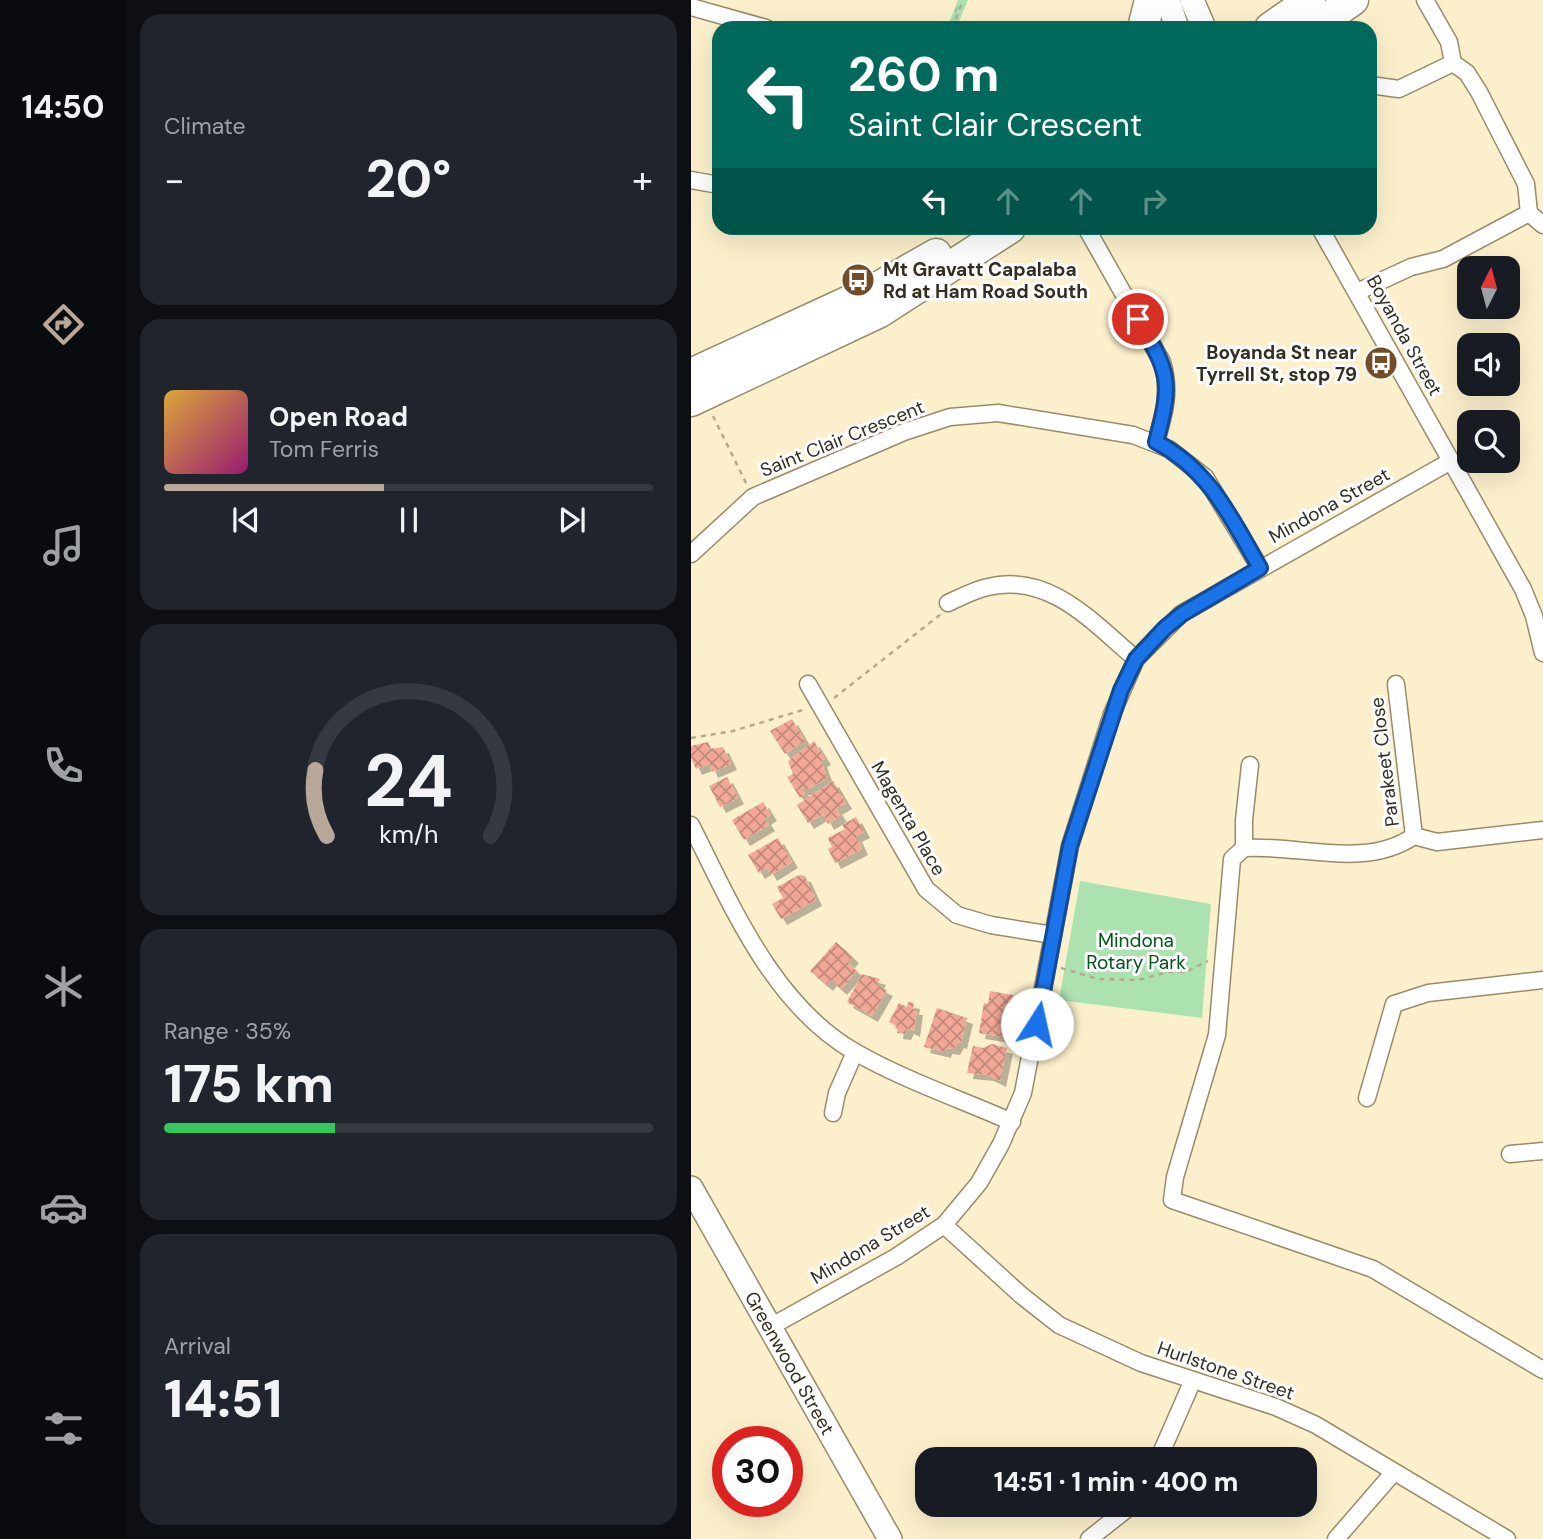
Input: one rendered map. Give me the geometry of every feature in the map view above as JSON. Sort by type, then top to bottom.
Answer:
[{"type":"highway","points":[[1145,21],[1150,0]]},
{"type":"highway","points":[[1280,21],[1310,0]]},
{"type":"highway","points":[[1323,21],[1353,0]]},
{"type":"highway","points":[[691,374],[873,290],[923,263],[965,235]]},
{"type":"highway","points":[[699,403],[880,312],[999,235]]},
{"type":"street","points":[[1168,0],[1175,21]]},
{"type":"street","points":[[1192,0],[1201,21]]},
{"type":"street","points":[[1425,0],[1449,42],[1453,63],[1467,73],[1526,184],[1529,214],[1543,225]]},
{"type":"street","points":[[691,7],[741,21]]},
{"type":"street","points":[[1377,86],[1399,89],[1453,63]]},
{"type":"street","points":[[691,180],[712,184]]},
{"type":"street","points":[[1357,292],[1411,267],[1443,259],[1529,214]]},
{"type":"street","points":[[1090,235],[1162,362],[1168,380],[1166,405],[1156,442]]},
{"type":"street","name":"Boyanda Street","points":[[1324,235],[1523,589],[1543,653]]},
{"type":"street","name":"Saint Clair Crescent","points":[[691,554],[753,497],[904,432],[950,417],[998,413],[1156,442],[1190,464],[1204,478],[1260,568]]},
{"type":"street","name":"Mindona Street","points":[[770,1327],[896,1257],[944,1225],[979,1184],[1012,1122],[1023,1093],[1070,846],[1112,714],[1136,659],[1182,614],[1451,461]]},
{"type":"street","points":[[948,603],[986,587],[1005,584],[1045,589],[1061,597],[1136,659]]},
{"type":"street","name":"Magenta Place","points":[[808,684],[914,871],[940,904],[957,915],[991,925],[1053,935]]},
{"type":"street","name":"Parakeet Close","points":[[1396,684],[1414,836]]},
{"type":"street","points":[[1244,848],[1250,765]]},
{"type":"street","points":[[691,825],[766,964],[797,1004],[825,1031],[855,1052],[1012,1122]]},
{"type":"street","points":[[1543,830],[1437,842],[1414,836],[1392,847],[1352,853],[1244,848],[1232,859],[1217,1035],[1175,1177],[1172,1200],[1372,1269],[1543,1370]]},
{"type":"street","points":[[1367,1098],[1394,1004],[1428,993],[1543,980]]},
{"type":"street","points":[[833,1113],[837,1093],[855,1052]]},
{"type":"street","points":[[1510,1154],[1543,1151]]},
{"type":"street","name":"Greenwood Street","points":[[691,1188],[890,1539]]},
{"type":"street","name":"Hurlstone Street","points":[[944,1225],[1021,1295],[1059,1325],[1141,1363],[1276,1408],[1316,1425],[1507,1539]]},
{"type":"street","points":[[1164,1447],[1193,1380]]},
{"type":"street","points":[[1336,1539],[1394,1472]]},
{"type":"street","points":[[1089,1539],[1117,1517]]},
{"type":"path","points":[[955,21],[963,0]]},
{"type":"path","points":[[699,403],[753,497]]},
{"type":"path","points":[[691,738],[733,732],[804,709],[822,708],[938,619],[948,603]]},
{"type":"path","points":[[1061,968],[1098,979],[1138,980],[1168,972],[1185,972],[1204,961],[1222,961]]},
{"type":"green space","points":[[958,0],[968,0],[959,21],[950,21]]},
{"type":"green space","name":"Mindona Rotary Park","points":[[1080,881],[1211,904],[1202,1018],[1059,1000]]},
{"type":"building","points":[[792,719],[805,741],[785,754],[770,731]]},
{"type":"building","points":[[814,741],[825,759],[821,761],[827,778],[808,789],[802,789],[806,795],[800,798],[787,777],[793,774],[788,761]]},
{"type":"building","points":[[708,742],[711,749],[723,747],[731,764],[712,772],[709,764],[696,769],[691,758],[691,746]]},
{"type":"building","points":[[727,777],[738,798],[720,807],[709,786]]},
{"type":"building","points":[[833,781],[846,803],[836,809],[841,816],[828,824],[823,814],[808,823],[797,805]]},
{"type":"building","points":[[763,802],[771,815],[765,819],[769,825],[744,840],[732,820]]},
{"type":"building","points":[[856,817],[864,832],[856,836],[862,849],[835,863],[828,849],[832,847],[828,838],[845,829],[842,825]]},
{"type":"building","points":[[778,838],[792,862],[771,875],[767,868],[759,873],[748,855]]},
{"type":"building","points":[[799,875],[805,876],[816,900],[781,919],[772,904],[783,898],[777,887]]},
{"type":"building","points":[[836,942],[853,957],[848,963],[857,971],[841,989],[831,980],[827,985],[810,971]]},
{"type":"building","points":[[862,974],[880,979],[877,985],[887,990],[872,1016],[847,1002]]},
{"type":"building","points":[[990,991],[1013,995],[1010,1038],[979,1033],[984,1003],[988,1004]]},
{"type":"building","points":[[908,1002],[914,1003],[913,1009],[917,1009],[914,1031],[908,1028],[905,1034],[897,1033],[898,1027],[889,1022],[899,1003],[907,1007]]},
{"type":"building","points":[[937,1008],[967,1018],[961,1043],[958,1042],[954,1049],[946,1048],[945,1052],[924,1047]]},
{"type":"building","points":[[992,1044],[1007,1048],[1000,1081],[988,1075],[967,1073],[973,1046],[983,1048]]},
{"type":"place","name":"Mt Gravatt Capalaba Rd at Ham Road South","points":[[858,280]]},
{"type":"place","name":"Boyanda St near Tyrrell St, stop 79","points":[[1381,363]]},
{"type":"route","points":[[1037,1024],[1070,846],[1112,714],[1136,659],[1182,614],[1260,568],[1223,503],[1204,478],[1190,464],[1156,442],[1166,405],[1168,380],[1162,362],[1138,319]]}]
